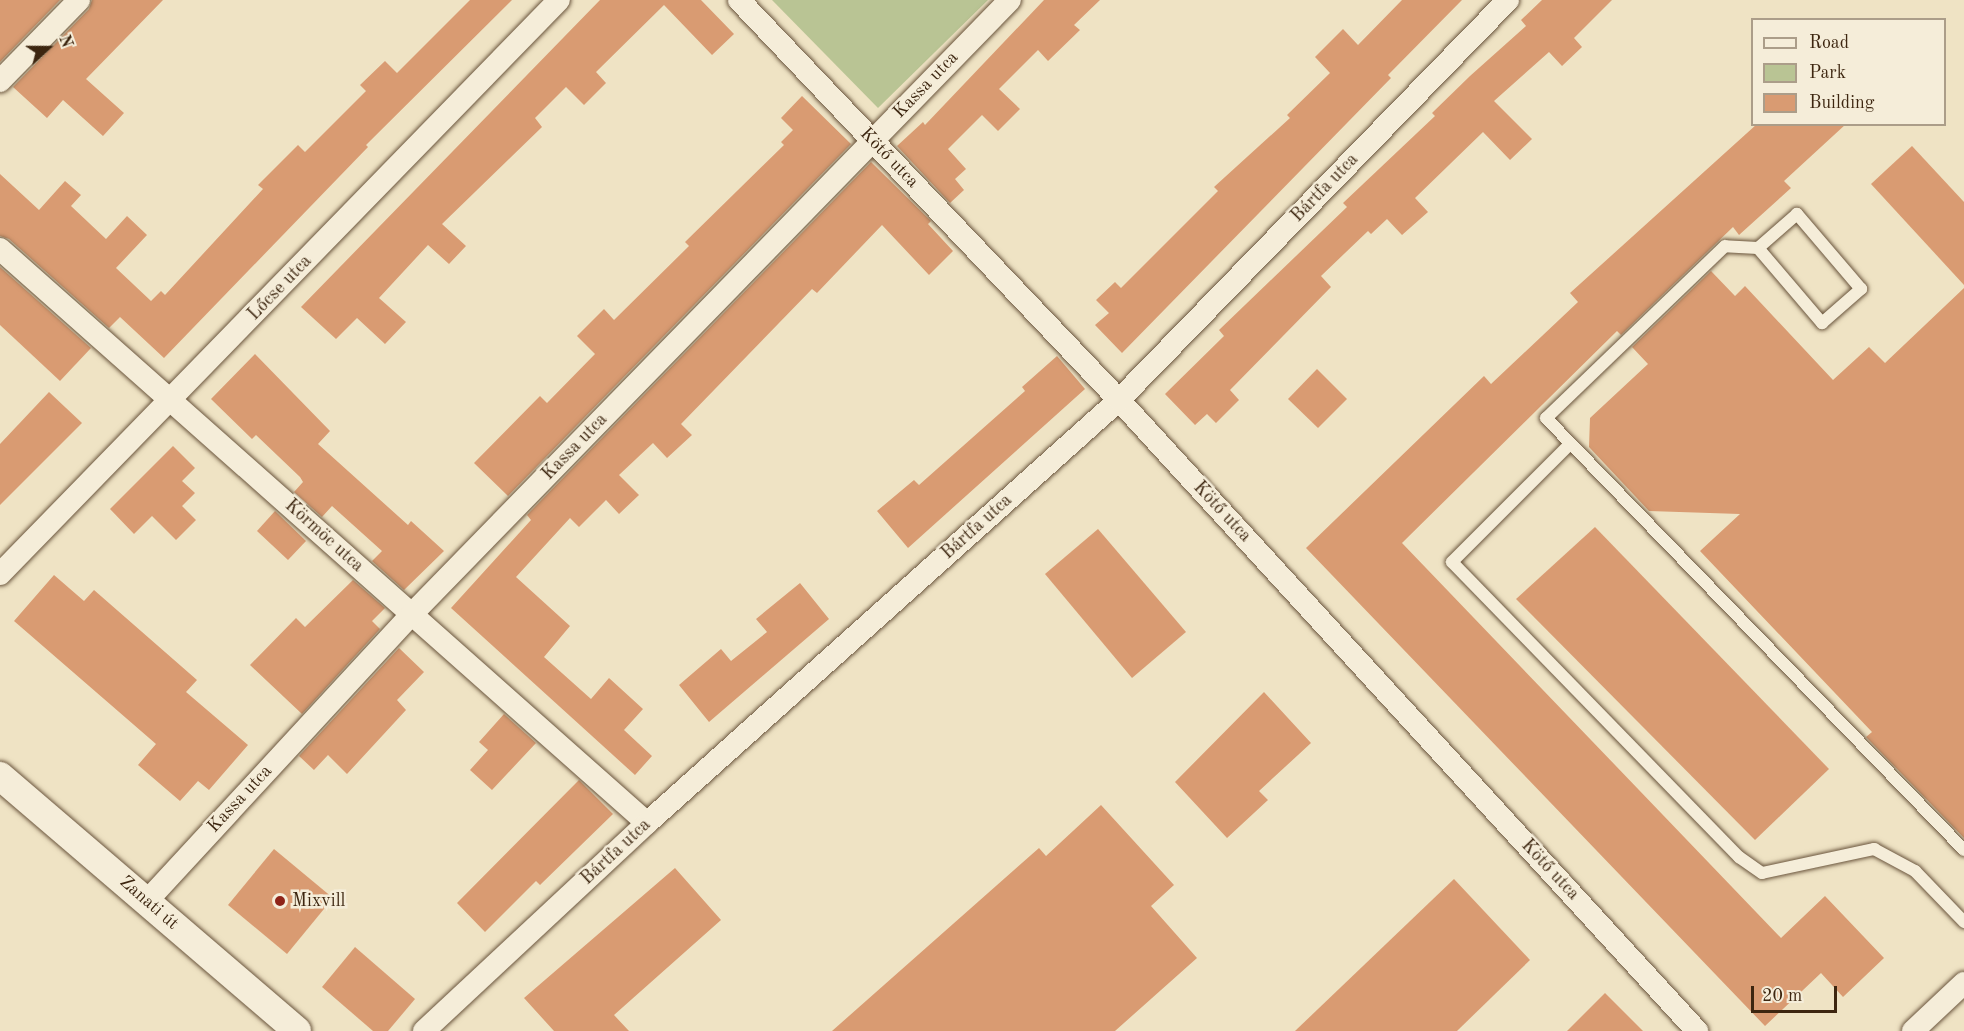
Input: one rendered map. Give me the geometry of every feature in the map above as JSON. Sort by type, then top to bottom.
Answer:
[{"type":"street","points":[[0,81],[79,0]]},
{"type":"street","name":"Lőcse utca","points":[[0,574],[559,0]]},
{"type":"street","name":"Kötő utca","points":[[738,0],[1119,400],[1697,1031]]},
{"type":"street","name":"Kassa utca","points":[[147,901],[412,614],[1010,0]]},
{"type":"street","name":"Bártfa utca","points":[[424,1031],[647,823],[1119,400],[1508,0]]},
{"type":"street","name":"Körmöc utca","points":[[0,249],[647,823]]},
{"type":"street","name":"Zanati út","points":[[0,776],[297,1031]]},
{"type":"street","points":[[1913,1031],[1964,983]]},
{"type":"lane","points":[[1758,248],[1822,323],[1861,288],[1797,214],[1758,248],[1725,246],[1546,418],[1964,850]]},
{"type":"lane","points":[[1570,444],[1452,562],[1739,857],[1762,873],[1874,849],[1915,871],[1964,922]]},
{"type":"green space","points":[[772,0],[988,0],[878,108]]},
{"type":"building","points":[[0,0],[60,0],[0,62]]},
{"type":"building","points":[[92,0],[163,0],[86,79],[124,113],[103,136],[63,100],[47,118],[13,87],[89,9]]},
{"type":"building","points":[[470,0],[512,0],[366,145],[368,147],[164,358],[120,317],[109,328],[9,239],[0,236],[0,174],[39,210],[65,181],[81,195],[71,206],[106,239],[127,216],[147,235],[116,268],[151,301],[161,291],[165,295],[263,189],[258,185],[298,145],[305,152],[366,91],[360,85],[385,61],[397,73]]},
{"type":"building","points":[[600,0],[701,0],[734,34],[712,55],[664,5],[596,72],[606,83],[584,105],[566,87],[535,118],[542,127],[442,224],[466,246],[449,264],[428,245],[379,298],[406,322],[385,344],[357,318],[336,339],[301,307]]},
{"type":"building","points":[[1044,0],[1100,0],[1074,25],[1080,30],[1048,61],[1038,50],[999,89],[1020,109],[998,131],[982,115],[948,149],[966,169],[955,179],[964,190],[950,203],[897,146],[923,122],[925,125]]},
{"type":"building","points":[[1402,0],[1462,0],[1388,75],[1391,78],[1122,353],[1095,325],[1109,313],[1096,300],[1115,282],[1121,288],[1218,191],[1214,187],[1290,118],[1287,115],[1330,73],[1315,57],[1343,29],[1358,45]]},
{"type":"building","points":[[1542,0],[1612,0],[1574,38],[1582,47],[1562,66],[1549,52],[1494,101],[1532,139],[1510,160],[1483,132],[1415,198],[1428,212],[1402,235],[1387,219],[1371,234],[1368,231],[1321,276],[1331,287],[1230,390],[1239,400],[1216,423],[1207,414],[1195,425],[1165,394],[1224,336],[1219,330],[1347,207],[1343,203],[1435,116],[1432,113],[1470,76],[1526,26],[1521,20]]},
{"type":"building","points":[[802,96],[851,144],[508,496],[474,463],[540,396],[547,403],[595,354],[577,336],[604,309],[614,320],[689,246],[685,242],[784,145],[781,142],[793,130],[781,118]]},
{"type":"building","points":[[1755,126],[1844,126],[1784,181],[1791,188],[1739,235],[1733,227],[1621,335],[1617,331],[1402,543],[1781,938],[1825,896],[1884,958],[1843,997],[1821,973],[1765,1026],[1306,548],[1484,376],[1491,384],[1578,302],[1570,293]]},
{"type":"building","points":[[1912,146],[1964,202],[1964,285],[1871,184]]},
{"type":"building","points":[[871,162],[931,221],[928,224],[953,251],[929,275],[882,225],[817,293],[812,289],[681,424],[692,435],[667,458],[653,443],[619,475],[639,495],[619,514],[606,500],[579,527],[570,518],[516,577],[570,626],[544,657],[591,699],[609,678],[643,709],[624,730],[652,756],[635,775],[451,608],[531,520],[527,515]]},
{"type":"building","points":[[0,267],[91,348],[60,381],[0,325]]},
{"type":"building","points":[[1711,271],[1735,296],[1745,286],[1833,380],[1869,347],[1885,363],[1964,288],[1964,838],[1866,737],[1872,732],[1700,551],[1740,514],[1649,511],[1589,447],[1590,418],[1648,364],[1632,347]]},
{"type":"building","points":[[255,354],[330,431],[318,444],[408,525],[411,521],[444,551],[404,590],[372,561],[382,551],[332,506],[322,517],[294,492],[303,482],[300,477],[256,435],[252,439],[211,399]]},
{"type":"building","points":[[1057,356],[1085,389],[908,548],[877,511],[914,480],[919,485],[1025,391],[1022,387]]},
{"type":"building","points":[[1317,369],[1347,399],[1318,428],[1288,399]]},
{"type":"building","points":[[49,392],[82,423],[0,505],[0,444]]},
{"type":"building","points":[[173,446],[195,468],[182,481],[195,493],[182,506],[196,520],[176,540],[152,516],[134,534],[110,509]]},
{"type":"building","points":[[275,511],[306,541],[288,560],[257,531]]},
{"type":"building","points":[[1595,527],[1829,769],[1755,840],[1516,599]]},
{"type":"building","points":[[1098,529],[1186,632],[1132,678],[1045,574]]},
{"type":"building","points":[[54,575],[84,601],[94,590],[197,680],[186,692],[248,745],[209,790],[198,781],[180,801],[138,765],[156,744],[14,621]]},
{"type":"building","points":[[353,580],[385,608],[372,621],[380,629],[302,714],[250,665],[296,618],[305,627]]},
{"type":"building","points":[[800,583],[829,619],[709,722],[679,685],[721,649],[731,661],[767,632],[756,619]]},
{"type":"building","points":[[399,648],[424,672],[397,700],[406,710],[347,774],[328,755],[314,770],[299,756]]},
{"type":"building","points":[[1264,692],[1311,743],[1259,791],[1268,800],[1227,838],[1175,782]]},
{"type":"building","points":[[504,714],[536,743],[492,790],[470,770],[488,750],[479,742]]},
{"type":"building","points":[[579,780],[613,814],[540,885],[536,881],[485,932],[457,903]]},
{"type":"building","points":[[1101,805],[1174,885],[1151,906],[1197,958],[1115,1031],[832,1031],[1039,848],[1046,856]]},
{"type":"building","name":"Mixvill","points":[[274,849],[333,898],[287,954],[228,905]]},
{"type":"building","points":[[675,868],[721,920],[614,1015],[629,1031],[554,1031],[524,998]]},
{"type":"building","points":[[1454,879],[1530,960],[1457,1031],[1295,1031]]},
{"type":"building","points":[[355,947],[415,999],[388,1031],[373,1031],[322,987]]},
{"type":"building","points":[[1605,993],[1643,1031],[1567,1031]]},
{"type":"place","name":"Mixvill","points":[[280,901]]}]
